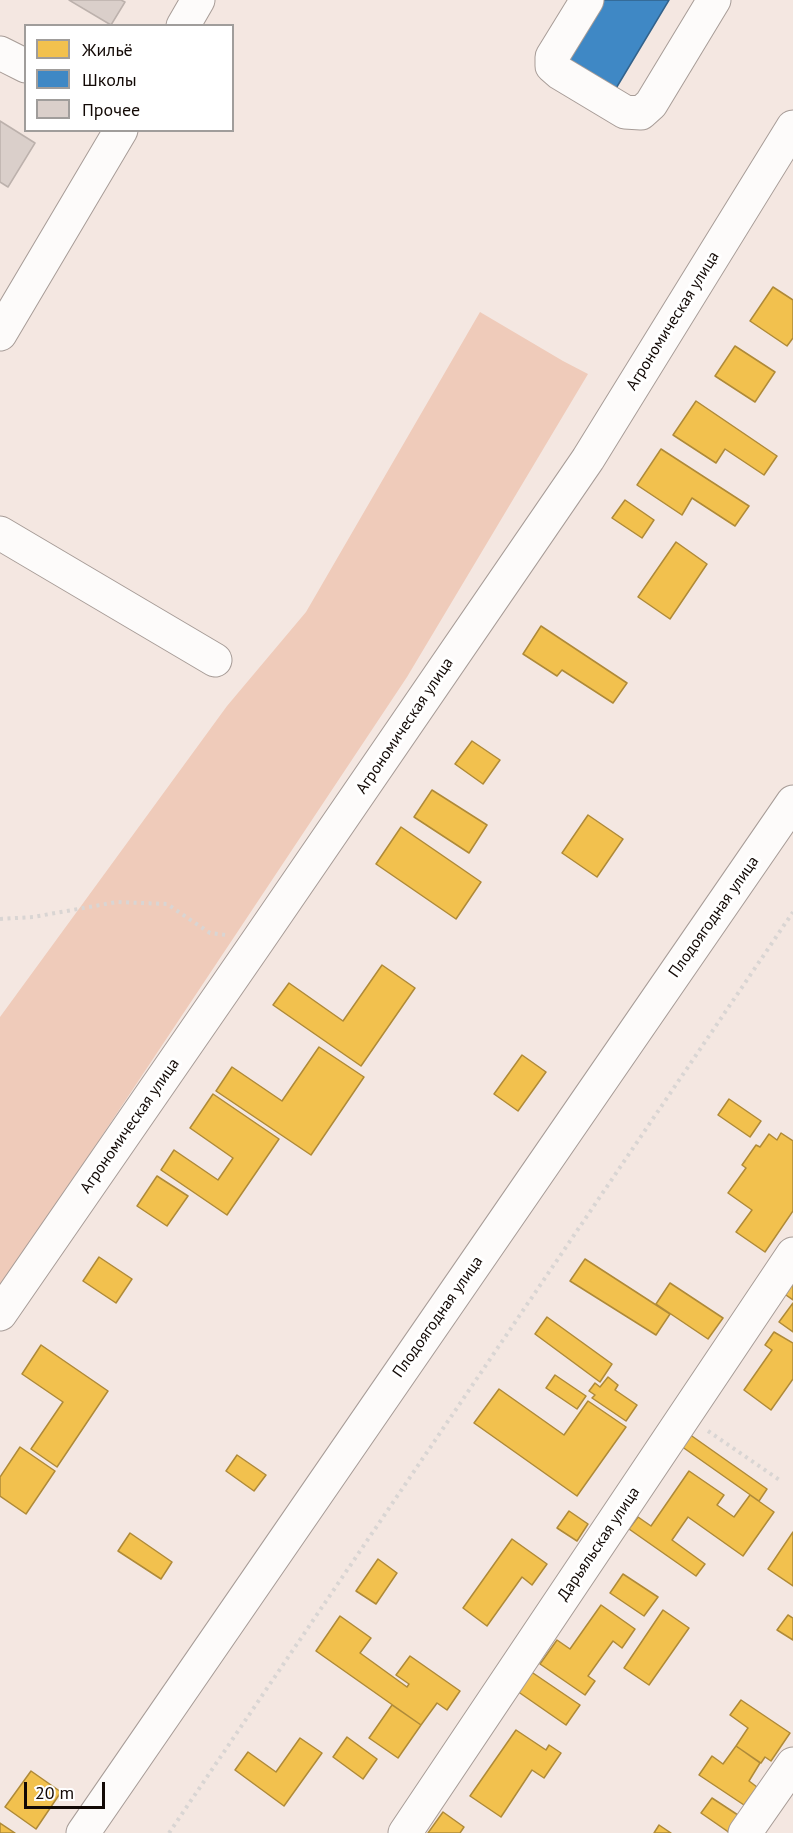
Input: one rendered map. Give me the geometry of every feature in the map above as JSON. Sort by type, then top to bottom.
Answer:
[{"type":"street","points":[[184,24],[198,0]]},
{"type":"street","points":[[587,0],[552,57],[552,66],[625,112],[641,113],[651,104],[714,0]]},
{"type":"street","points":[[0,53],[24,65]]},
{"type":"street","name":"Агрономическая улица","points":[[0,1314],[588,459],[793,127]]},
{"type":"street","points":[[0,334],[120,132]]},
{"type":"street","points":[[0,533],[215,660]]},
{"type":"street","name":"Плодоягодная улица","points":[[83,1833],[793,802]]},
{"type":"street","name":"Дарьяльская улица","points":[[405,1833],[793,1254]]},
{"type":"street","points":[[745,1833],[793,1764]]},
{"type":"path","points":[[0,919],[33,917],[117,902],[167,904],[210,933],[259,939]]},
{"type":"path","points":[[169,1833],[793,912]]},
{"type":"path","points":[[685,1416],[781,1481]]},
{"type":"shaded area","points":[[480,312],[588,374],[407,677],[0,1289],[0,1017],[227,706],[306,612]]},
{"type":"building: Жильё","points":[[773,287],[793,300],[793,338],[787,346],[750,321]]},
{"type":"building: Жильё","points":[[735,346],[775,372],[755,402],[715,376]]},
{"type":"building: Жильё","points":[[696,401],[777,456],[764,475],[725,449],[716,463],[673,435]]},
{"type":"building: Жильё","points":[[661,449],[749,506],[735,526],[692,498],[682,515],[637,485]]},
{"type":"building: Жильё","points":[[625,500],[654,520],[642,538],[612,518]]},
{"type":"building: Жильё","points":[[676,542],[707,564],[670,619],[638,597]]},
{"type":"building: Жильё","points":[[541,626],[627,683],[613,703],[562,670],[557,676],[523,654]]},
{"type":"building: Жильё","points":[[472,741],[500,760],[483,784],[455,764]]},
{"type":"building: Жильё","points":[[432,790],[487,825],[469,853],[414,817]]},
{"type":"building: Жильё","points":[[588,815],[623,839],[597,877],[562,853]]},
{"type":"building: Жильё","points":[[401,827],[481,882],[456,919],[376,864]]},
{"type":"building: Жильё","points":[[382,965],[415,988],[361,1066],[273,1005],[289,983],[343,1021]]},
{"type":"building: Жильё","points":[[319,1047],[364,1077],[311,1155],[216,1091],[232,1067],[282,1101]]},
{"type":"building: Жильё","points":[[522,1055],[546,1072],[518,1111],[494,1094]]},
{"type":"building: Жильё","points":[[213,1094],[279,1139],[227,1215],[161,1170],[174,1150],[218,1180],[233,1158],[190,1128]]},
{"type":"building: Жильё","points":[[729,1099],[761,1121],[750,1137],[718,1115]]},
{"type":"building: Жильё","points":[[781,1133],[793,1141],[793,1211],[765,1252],[736,1232],[752,1210],[728,1193],[746,1168],[742,1165],[756,1145],[760,1147],[769,1134],[777,1140]]},
{"type":"building: Жильё","points":[[157,1176],[188,1196],[167,1226],[137,1206]]},
{"type":"building: Жильё","points":[[99,1257],[132,1279],[116,1303],[83,1281]]},
{"type":"building: Жильё","points":[[585,1259],[670,1314],[656,1335],[570,1281]]},
{"type":"building: Жильё","points":[[793,1280],[793,1300],[783,1293]]},
{"type":"building: Жильё","points":[[670,1283],[723,1318],[708,1339],[656,1304]]},
{"type":"building: Жильё","points":[[793,1303],[793,1332],[779,1322]]},
{"type":"building: Жильё","points":[[547,1317],[612,1364],[600,1382],[535,1334]]},
{"type":"building: Жильё","points":[[774,1332],[793,1343],[793,1379],[771,1410],[744,1390],[772,1350],[765,1345]]},
{"type":"building: Жильё","points":[[41,1345],[108,1391],[57,1467],[31,1449],[63,1402],[22,1374]]},
{"type":"building: Жильё","points":[[555,1375],[586,1396],[577,1409],[546,1388]]},
{"type":"building: Жильё","points":[[608,1377],[618,1385],[615,1390],[637,1405],[626,1421],[592,1398],[595,1395],[589,1391],[595,1383],[600,1387]]},
{"type":"building: Жильё","points":[[499,1389],[564,1435],[588,1401],[626,1427],[577,1496],[474,1423]]},
{"type":"building: Жильё","points":[[689,1434],[767,1489],[759,1501],[681,1446]]},
{"type":"building: Жильё","points":[[20,1447],[55,1471],[26,1514],[0,1496],[0,1477]]},
{"type":"building: Жильё","points":[[237,1455],[266,1475],[254,1491],[226,1471]]},
{"type":"building: Жильё","points":[[689,1471],[724,1495],[717,1505],[734,1517],[750,1495],[774,1512],[743,1556],[688,1517],[672,1540],[705,1564],[696,1576],[629,1529],[638,1517],[651,1526]]},
{"type":"building: Жильё","points":[[569,1511],[588,1524],[577,1541],[557,1528]]},
{"type":"building: Жильё","points":[[793,1532],[793,1586],[768,1569]]},
{"type":"building: Жильё","points":[[130,1533],[172,1562],[161,1579],[118,1551]]},
{"type":"building: Жильё","points":[[512,1539],[547,1564],[532,1585],[522,1577],[487,1626],[463,1608]]},
{"type":"building: Жильё","points":[[378,1559],[397,1573],[376,1604],[356,1591]]},
{"type":"building: Жильё","points":[[623,1574],[658,1597],[644,1616],[610,1593]]},
{"type":"building: Жильё","points":[[601,1605],[635,1629],[622,1648],[613,1641],[588,1676],[595,1681],[585,1695],[540,1664],[557,1640],[570,1649]]},
{"type":"building: Жильё","points":[[663,1610],[689,1628],[649,1685],[624,1668]]},
{"type":"building: Жильё","points":[[788,1615],[793,1618],[793,1640],[777,1630]]},
{"type":"building: Жильё","points":[[340,1616],[371,1638],[360,1653],[407,1687],[409,1684],[396,1675],[410,1656],[460,1691],[447,1710],[437,1703],[421,1725],[316,1651]]},
{"type":"building: Жильё","points":[[530,1671],[580,1705],[566,1725],[517,1691]]},
{"type":"building: Жильё","points":[[741,1700],[790,1733],[771,1761],[765,1757],[761,1763],[736,1746],[748,1728],[730,1715]]},
{"type":"building: Жильё","points":[[392,1705],[421,1725],[398,1758],[369,1738]]},
{"type":"building: Жильё","points":[[516,1730],[546,1750],[549,1745],[561,1753],[544,1778],[532,1770],[501,1817],[470,1796]]},
{"type":"building: Жильё","points":[[347,1737],[377,1759],[363,1779],[333,1757]]},
{"type":"building: Жильё","points":[[300,1738],[322,1753],[284,1806],[235,1770],[248,1752],[276,1772]]},
{"type":"building: Жильё","points":[[736,1746],[760,1763],[749,1781],[757,1787],[744,1805],[699,1775],[712,1756],[723,1764]]},
{"type":"building: Жильё","points":[[31,1771],[61,1792],[36,1829],[5,1807]]},
{"type":"building: Жильё","points":[[712,1798],[741,1817],[730,1833],[701,1813]]},
{"type":"building: Жильё","points":[[443,1812],[464,1827],[460,1833],[428,1833]]},
{"type":"building: Жильё","points":[[0,1823],[15,1833],[0,1833]]},
{"type":"building: Жильё","points":[[659,1825],[671,1833],[654,1833]]},
{"type":"building: Школы","points":[[599,0],[669,0],[612,95],[561,64]]},
{"type":"building: Прочее","points":[[69,0],[121,0],[125,2],[112,24]]},
{"type":"building: Прочее","points":[[0,121],[35,143],[8,187],[0,182]]}]
